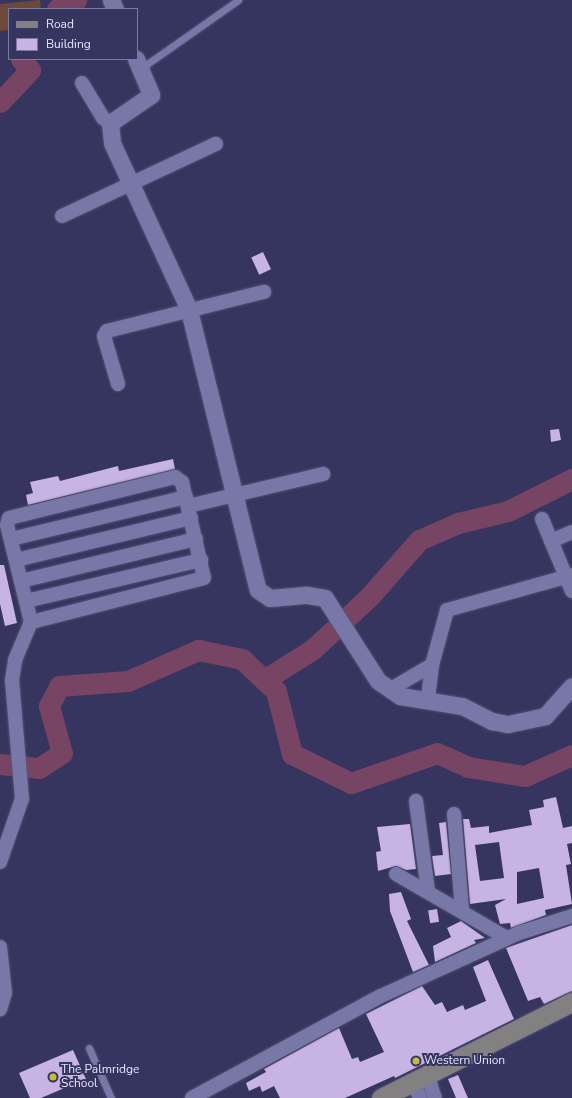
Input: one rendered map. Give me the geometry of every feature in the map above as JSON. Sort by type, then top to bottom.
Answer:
[{"type":"main road","points":[[381,1098],[420,1085],[572,1002]]},
{"type":"street","points":[[110,123],[151,95],[138,64]]},
{"type":"street","points":[[82,83],[103,118],[110,123],[112,143],[189,310],[233,495],[258,590],[270,598],[307,595],[325,598],[378,681],[389,690],[400,696],[428,698],[462,706],[492,721],[508,724],[545,716],[555,709],[572,686]]},
{"type":"street","points":[[62,216],[216,144]]},
{"type":"street","points":[[118,384],[104,336],[107,331],[264,292]]},
{"type":"street","points":[[16,560],[188,507],[323,474]]},
{"type":"street","points":[[0,862],[20,810],[20,768],[12,670],[31,622],[7,522],[11,517],[175,477],[181,480],[201,560],[202,580],[31,622]]},
{"type":"street","points":[[11,539],[188,507]]},
{"type":"street","points":[[542,519],[569,577],[572,591]]},
{"type":"street","points":[[551,541],[572,532]]},
{"type":"street","points":[[21,580],[196,538]]},
{"type":"street","points":[[26,602],[201,560]]},
{"type":"street","points":[[428,698],[432,665],[447,610],[569,577]]},
{"type":"street","points":[[389,690],[432,665]]},
{"type":"street","points":[[416,801],[428,891]]},
{"type":"street","points":[[454,814],[462,909]]},
{"type":"street","points":[[396,874],[462,909],[507,938]]},
{"type":"street","points":[[192,1098],[381,996],[507,938],[572,916]]},
{"type":"street","points":[[0,948],[5,993],[0,1009]]},
{"type":"street","points":[[420,1085],[436,1098]]},
{"type":"lane","points":[[138,64],[238,0]]},
{"type":"lane","points":[[89,1048],[111,1098]]},
{"type":"shaded area","points":[[40,0],[41,8],[8,8],[8,30],[0,31],[0,4]]},
{"type":"building","points":[[263,252],[271,269],[259,275],[251,257]]},
{"type":"building","points":[[559,429],[561,440],[551,442],[550,430]]},
{"type":"building","points":[[173,459],[175,469],[28,505],[26,495],[33,493],[30,482],[58,476],[60,481],[118,466],[119,471]]},
{"type":"building","points":[[0,565],[4,565],[17,623],[5,626],[0,604]]},
{"type":"building","points":[[556,797],[563,828],[572,826],[572,843],[567,844],[571,864],[566,865],[572,904],[545,910],[546,915],[511,928],[510,923],[500,924],[495,905],[506,899],[470,904],[463,819],[469,819],[471,828],[489,826],[489,833],[532,825],[529,810],[544,807],[543,800]],"holes":[[[499,842],[504,878],[480,881],[475,845]],[[539,868],[544,898],[517,904],[517,872]]]},
{"type":"building","points":[[446,822],[451,874],[435,876],[432,856],[443,855],[439,823]]},
{"type":"building","points":[[410,824],[416,869],[406,870],[396,866],[378,871],[376,852],[381,851],[377,827]]},
{"type":"building","points":[[401,892],[411,919],[407,921],[429,965],[413,972],[390,911],[389,894]]},
{"type":"building","points":[[437,909],[439,922],[430,923],[428,910]]},
{"type":"building","points":[[461,921],[485,938],[474,940],[476,943],[435,962],[433,946],[451,937],[447,928]]},
{"type":"building","points":[[572,925],[572,991],[544,1004],[540,997],[528,1001],[506,948]]},
{"type":"building","points":[[488,960],[514,1019],[395,1078],[394,1076],[345,1098],[280,1098],[274,1086],[262,1092],[260,1086],[249,1091],[246,1083],[266,1072],[264,1069],[339,1028],[352,1059],[358,1057],[360,1062],[384,1052],[366,1014],[422,986],[435,1005],[442,1002],[447,1012],[463,1005],[465,1010],[486,1001],[473,967]]},
{"type":"building","points":[[73,1050],[86,1079],[41,1098],[30,1098],[19,1073]]},
{"type":"building","points":[[458,1075],[468,1098],[456,1098],[448,1079]]},
{"type":"waterway","points":[[59,8],[76,0]]},
{"type":"waterway","points":[[0,102],[30,70],[22,60]]},
{"type":"waterway","points":[[264,680],[313,649],[370,596],[419,540],[458,523],[508,511],[572,479]]},
{"type":"waterway","points":[[0,764],[39,768],[62,753],[49,706],[59,686],[128,681],[198,650],[242,659],[276,691],[292,754],[351,783],[437,753],[468,767],[525,776],[572,755]]},
{"type":"place","name":"Western Union","points":[[416,1061]]},
{"type":"place","name":"The Palmridge School","points":[[53,1077]]}]
